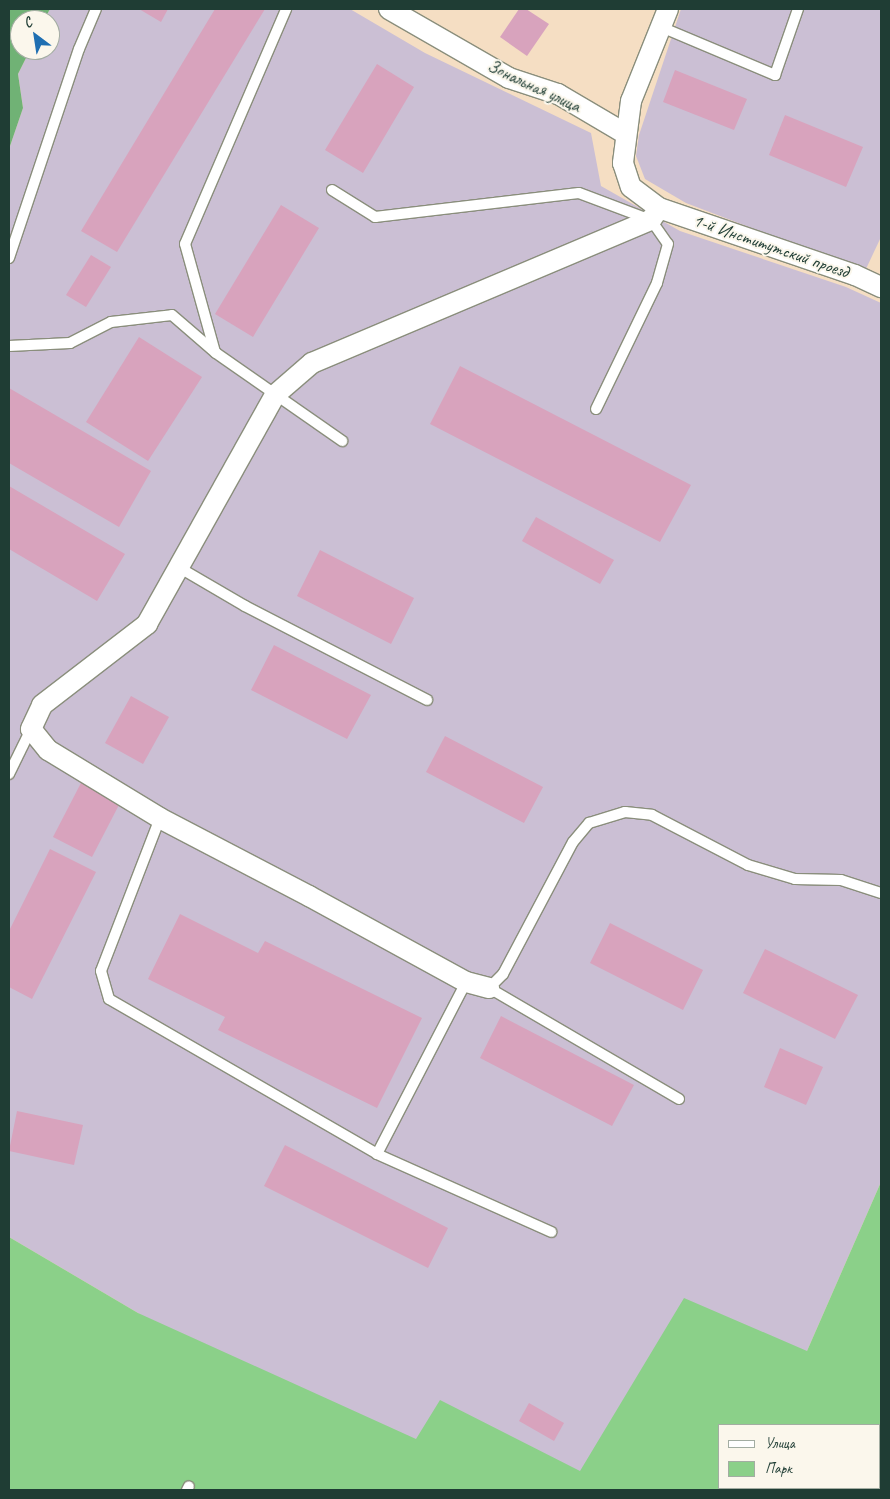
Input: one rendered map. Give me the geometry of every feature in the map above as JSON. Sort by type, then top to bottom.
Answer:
[{"type":"street","name":"Зональная улица","points":[[389,9],[509,78],[558,94],[626,134]]},
{"type":"street","points":[[489,988],[466,982],[309,896],[160,818],[48,750],[31,729],[42,705],[147,624],[275,395],[312,363],[655,214],[632,187],[623,163],[631,101],[668,9]]},
{"type":"street","name":"1-й Институтский проезд","points":[[655,214],[855,275],[881,287]]},
{"type":"lane","points":[[9,258],[78,49],[96,9]]},
{"type":"lane","points":[[216,353],[185,244],[286,9]]},
{"type":"lane","points":[[661,27],[775,75],[798,9]]},
{"type":"lane","points":[[332,190],[375,217],[579,193],[655,214],[668,244],[662,267],[657,283],[596,409]]},
{"type":"lane","points":[[9,346],[70,343],[111,322],[172,315],[216,353],[342,441]]},
{"type":"lane","points":[[180,568],[245,606],[427,700]]},
{"type":"lane","points":[[9,774],[31,729]]},
{"type":"lane","points":[[679,1099],[489,988],[503,974],[573,842],[589,822],[624,812],[652,815],[748,865],[795,879],[841,880],[881,893]]},
{"type":"lane","points":[[160,818],[101,971],[109,999],[377,1154],[551,1232]]},
{"type":"lane","points":[[377,1154],[466,982]]},
{"type":"shaded area","points":[[50,9],[350,9],[425,53],[591,133],[601,186],[680,231],[846,287],[881,303],[881,1182],[807,1351],[718,1424],[718,1488],[381,1490],[138,1313],[9,1237],[9,149],[23,108],[18,74],[25,60],[60,60],[60,10]]},
{"type":"shaded area","points":[[681,9],[881,9],[881,237],[865,271],[686,203],[645,179],[636,156],[639,135]]},
{"type":"green space","points":[[9,9],[50,9],[10,10],[10,60],[25,60],[18,74],[23,108],[9,149]]},
{"type":"green space","points":[[881,1182],[881,1490],[9,1490],[9,1237],[138,1313],[416,1439],[440,1400],[580,1471],[684,1298],[807,1351]]},
{"type":"building","points":[[139,9],[168,9],[161,22]]},
{"type":"building","points":[[215,9],[265,9],[117,252],[81,231]]},
{"type":"building","points":[[519,9],[526,9],[549,24],[527,56],[500,37]]},
{"type":"building","points":[[377,64],[414,87],[363,173],[325,150]]},
{"type":"building","points":[[675,70],[747,99],[734,130],[663,102]]},
{"type":"building","points":[[785,115],[863,147],[846,187],[769,155]]},
{"type":"building","points":[[281,205],[319,228],[253,337],[215,314]]},
{"type":"building","points":[[91,255],[111,267],[86,307],[66,295]]},
{"type":"building","points":[[139,337],[202,377],[148,461],[86,422]]},
{"type":"building","points":[[460,366],[691,485],[660,542],[430,424]]},
{"type":"building","points":[[9,388],[151,471],[119,527],[9,463]]},
{"type":"building","points":[[9,486],[125,554],[97,601],[9,549]]},
{"type":"building","points":[[536,517],[614,560],[600,584],[522,541]]},
{"type":"building","points":[[320,550],[414,598],[391,644],[297,596]]},
{"type":"building","points":[[274,645],[371,695],[347,739],[251,690]]},
{"type":"building","points":[[131,696],[169,717],[143,764],[105,743]]},
{"type":"building","points":[[445,736],[543,787],[524,823],[426,772]]},
{"type":"building","points":[[82,781],[121,801],[92,857],[53,837]]},
{"type":"building","points":[[50,849],[96,872],[32,999],[9,987],[9,931]]},
{"type":"building","points":[[180,914],[258,953],[265,941],[422,1018],[377,1108],[218,1030],[225,1017],[148,979]]},
{"type":"building","points":[[610,923],[703,970],[683,1010],[590,963]]},
{"type":"building","points":[[765,949],[858,995],[835,1039],[743,993]]},
{"type":"building","points":[[501,1016],[634,1085],[612,1126],[480,1058]]},
{"type":"building","points":[[780,1048],[823,1067],[806,1105],[764,1087]]},
{"type":"building","points":[[17,1111],[83,1125],[74,1165],[9,1151]]},
{"type":"building","points":[[285,1145],[448,1228],[428,1268],[264,1186]]},
{"type":"building","points":[[529,1403],[564,1423],[554,1441],[519,1421]]}]
